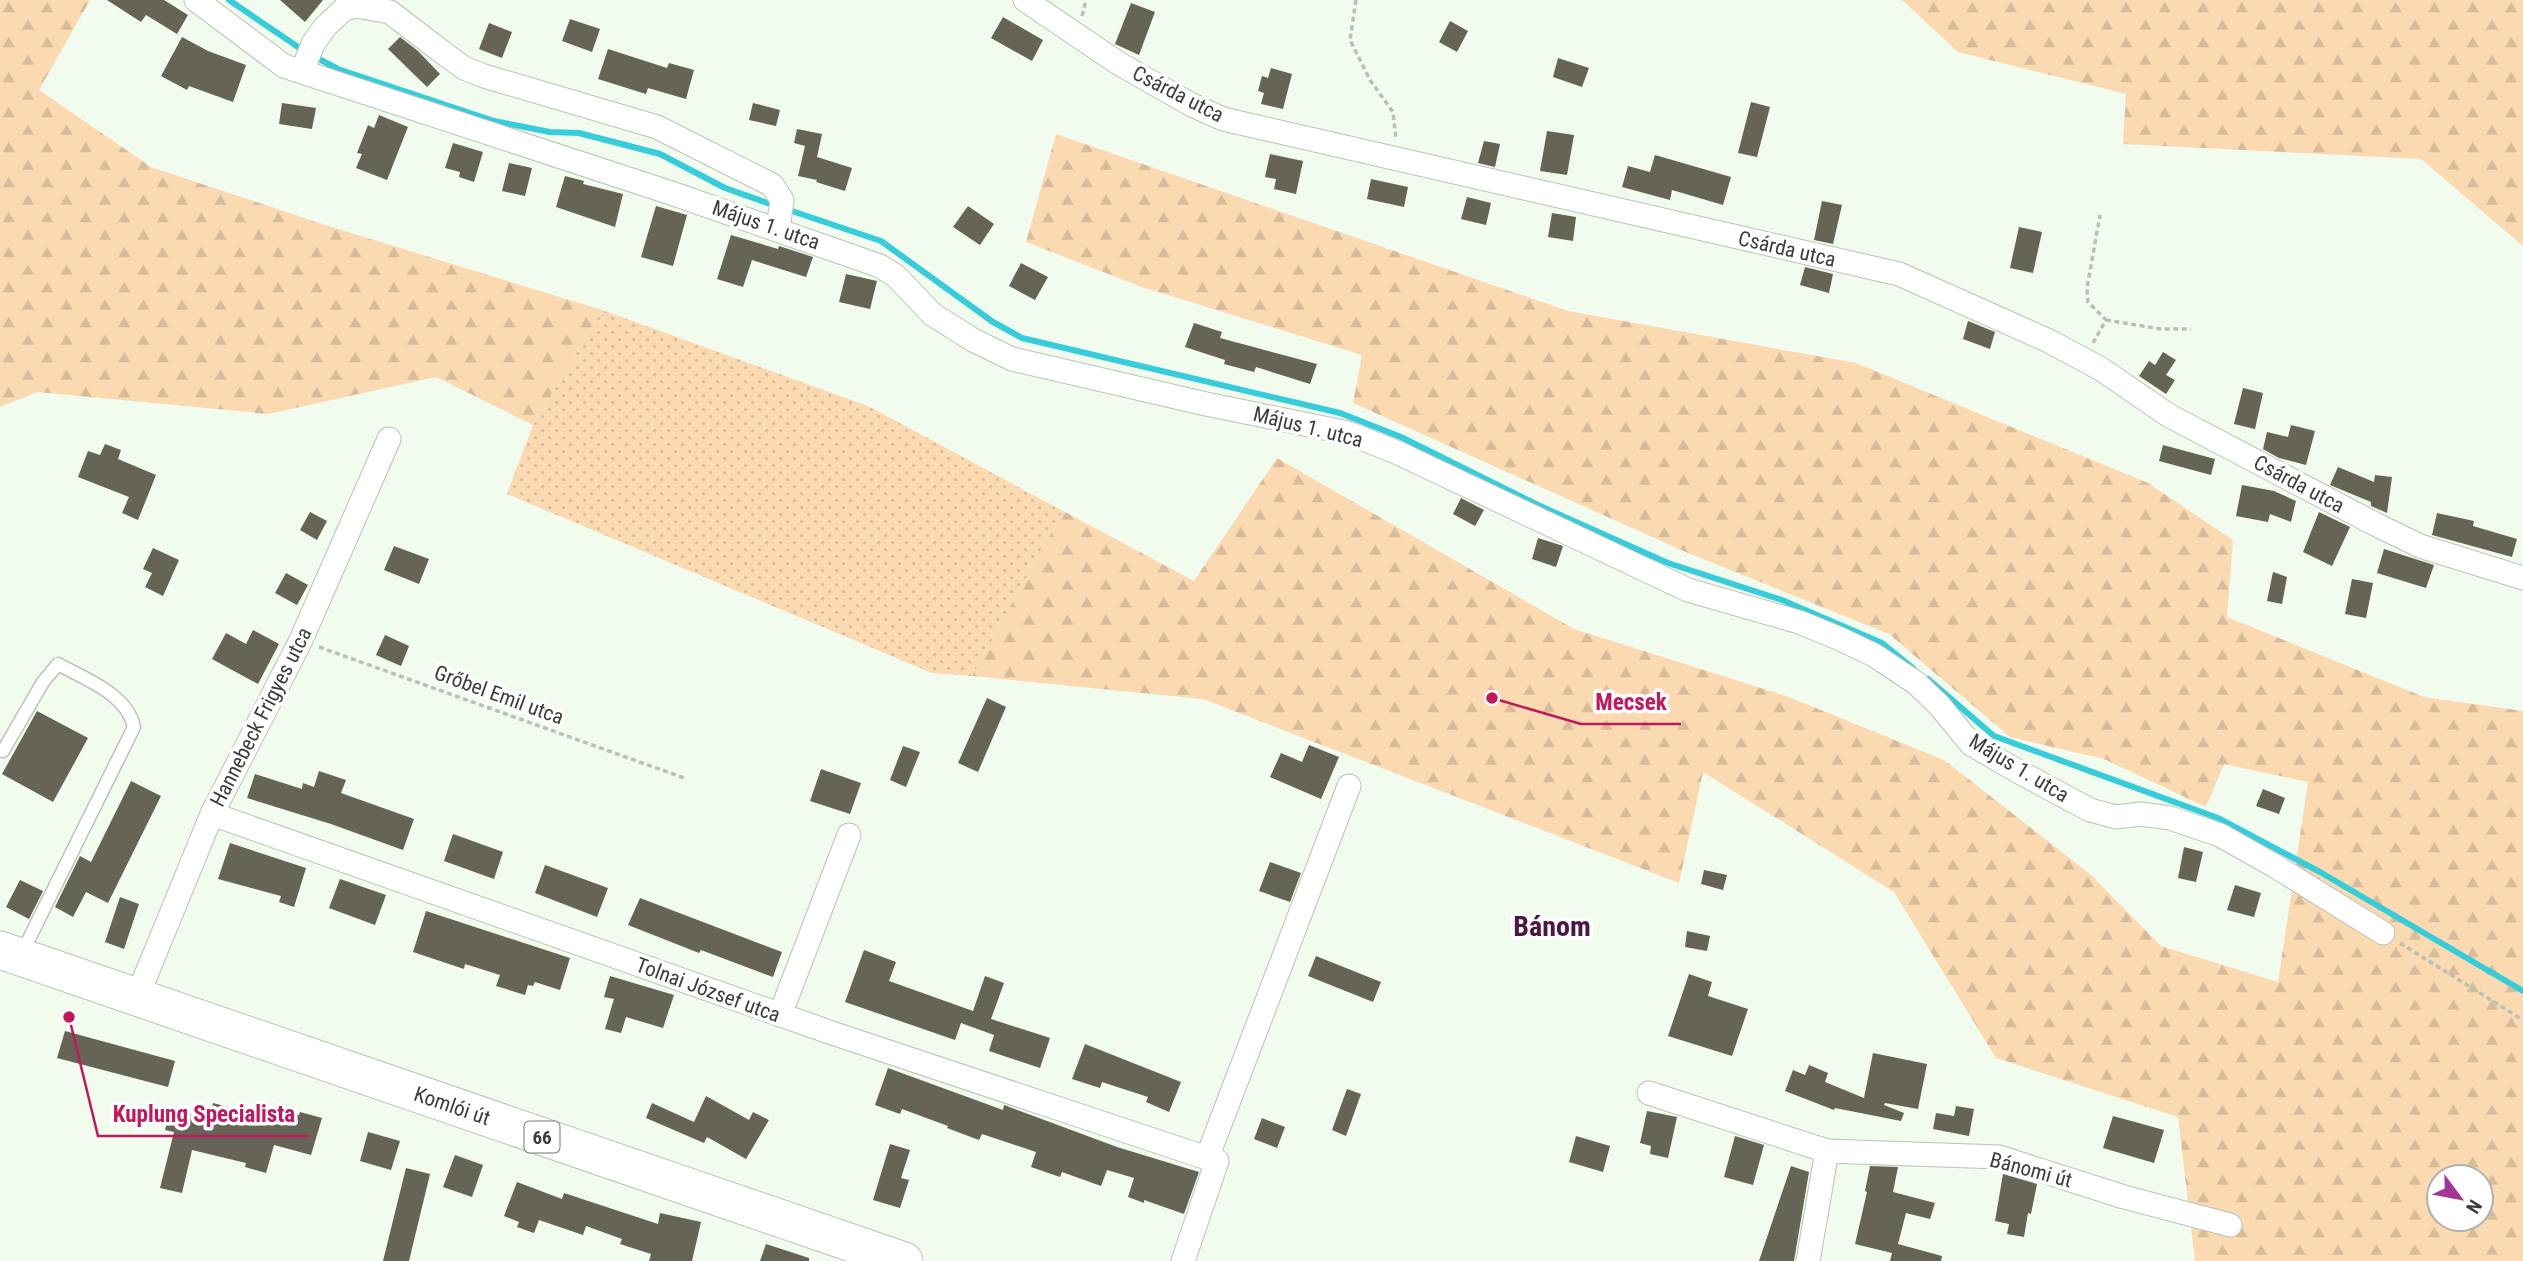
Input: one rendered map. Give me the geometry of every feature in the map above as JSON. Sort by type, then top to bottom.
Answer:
[{"type":"main road","name":"Komlói út","points":[[10,953],[904,1261]]},
{"type":"street","name":"Május 1. utca","points":[[196,0],[284,66],[780,214],[880,266],[896,276],[932,313],[973,340],[1012,359],[1206,404],[1348,433],[1408,458],[1688,590],[1799,622],[1838,638],[1874,655],[1916,684],[1939,705],[1971,744],[2032,779],[2090,810],[2116,817],[2141,814],[2170,818],[2220,835],[2383,933]]},
{"type":"street","name":"Csárda utca","points":[[1024,0],[1118,64],[1223,119],[1899,274],[2049,341],[2101,369],[2168,415],[2420,546],[2523,578]]},
{"type":"street","points":[[302,71],[319,35],[344,9],[356,6],[390,12],[464,68],[657,127],[772,185],[780,214]]},
{"type":"street","name":"Hannebeck Frigyes utca","points":[[137,998],[212,814],[301,640],[389,439]]},
{"type":"street","points":[[1183,1261],[1217,1161],[1207,1158],[1349,786]]},
{"type":"street","name":"Tolnai József utca","points":[[212,814],[780,1015],[1207,1158]]},
{"type":"street","points":[[780,1015],[849,835]]},
{"type":"street","name":"Bánomi út","points":[[1649,1093],[1827,1151],[1999,1157],[2124,1197],[2230,1225]]},
{"type":"street","points":[[1808,1261],[1827,1151]]},
{"type":"lane","points":[[3,751],[43,682],[58,664],[112,695],[131,713],[134,727],[10,953]]},
{"type":"path","points":[[1356,0],[1350,40],[1370,80],[1393,111],[1396,138],[1394,159]]},
{"type":"path","points":[[2100,215],[2087,288],[2088,302],[2106,320],[2161,329],[2191,329]]},
{"type":"path","points":[[2083,360],[2106,320]]},
{"type":"path","name":"Grőbel Emil utca","points":[[301,640],[687,779]]},
{"type":"path","points":[[2383,933],[2523,1020]]},
{"type":"green space","points":[[0,0],[90,0],[39,90],[151,167],[322,224],[602,310],[533,425],[436,377],[268,414],[37,392],[0,407]]},
{"type":"green space","points":[[1902,0],[2523,0],[2523,246],[2421,159],[2123,144],[2126,94],[1958,52]]},
{"type":"green space","points":[[1056,134],[1568,311],[1856,363],[2148,483],[2233,540],[2227,617],[2424,697],[2523,711],[2523,1261],[2195,1261],[2178,1117],[1996,1058],[1894,892],[1703,772],[1679,883],[1203,699],[972,676],[1063,511],[1194,581],[1277,458],[1574,629],[1786,696],[1944,760],[2090,874],[2161,946],[2278,982],[2308,782],[2224,764],[2206,807],[2104,759],[2010,737],[1889,634],[1688,553],[1353,403],[1362,355],[1142,287],[1026,242]]},
{"type":"green space","points":[[602,310],[868,406],[1063,511],[972,676],[932,673],[507,494],[533,425]]},
{"type":"building","points":[[107,0],[164,0],[188,15],[177,34],[146,15],[141,22]]},
{"type":"building","points":[[280,0],[323,0],[305,22]]},
{"type":"building","points":[[1131,3],[1155,12],[1139,55],[1115,44]]},
{"type":"building","points":[[1003,17],[1043,40],[1032,61],[991,38]]},
{"type":"building","points":[[570,19],[600,29],[592,52],[562,41]]},
{"type":"building","points":[[1450,21],[1468,31],[1457,52],[1439,42]]},
{"type":"building","points":[[489,23],[512,32],[502,58],[479,49]]},
{"type":"building","points":[[182,37],[208,51],[246,65],[233,102],[189,86],[187,90],[161,76]]},
{"type":"building","points":[[400,37],[440,74],[427,87],[388,49]]},
{"type":"building","points":[[608,49],[667,68],[669,63],[694,70],[686,99],[648,88],[646,94],[598,79]]},
{"type":"building","points":[[1558,58],[1589,68],[1582,87],[1553,77]]},
{"type":"building","points":[[1271,68],[1292,74],[1283,109],[1261,104],[1264,93],[1258,91],[1262,76],[1268,78]]},
{"type":"building","points":[[1751,102],[1770,107],[1757,157],[1738,153]]},
{"type":"building","points":[[282,103],[316,108],[312,129],[279,124]]},
{"type":"building","points":[[753,103],[780,110],[776,126],[749,120]]},
{"type":"building","points":[[379,115],[408,127],[387,180],[356,168],[362,154],[357,153],[368,125],[374,128]]},
{"type":"building","points":[[797,129],[822,134],[817,157],[852,168],[845,191],[798,176],[805,146],[794,143]]},
{"type":"building","points":[[1547,131],[1574,135],[1567,175],[1540,171]]},
{"type":"building","points":[[1484,141],[1500,144],[1495,167],[1478,163]]},
{"type":"building","points":[[453,143],[483,152],[474,182],[459,177],[460,172],[445,168]]},
{"type":"building","points":[[1270,154],[1303,161],[1296,194],[1274,189],[1276,179],[1265,177]]},
{"type":"building","points":[[1655,155],[1731,177],[1723,205],[1672,190],[1670,200],[1622,187],[1628,166],[1650,172]]},
{"type":"building","points":[[509,163],[532,168],[525,196],[502,191]]},
{"type":"building","points":[[565,176],[584,181],[583,184],[623,194],[615,227],[556,207]]},
{"type":"building","points":[[1371,179],[1408,187],[1404,207],[1367,199]]},
{"type":"building","points":[[1467,197],[1491,203],[1486,225],[1461,219]]},
{"type":"building","points":[[1822,201],[1842,205],[1833,244],[1814,240]]},
{"type":"building","points":[[656,206],[687,215],[673,266],[641,257]]},
{"type":"building","points":[[968,206],[994,224],[980,245],[953,227]]},
{"type":"building","points":[[1552,213],[1576,217],[1573,241],[1548,237]]},
{"type":"building","points":[[2019,227],[2042,232],[2033,273],[2010,268]]},
{"type":"building","points":[[731,235],[813,257],[806,277],[752,260],[743,287],[717,279]]},
{"type":"building","points":[[1021,263],[1048,277],[1035,300],[1009,286]]},
{"type":"building","points":[[1805,267],[1833,274],[1829,293],[1800,285]]},
{"type":"building","points":[[846,274],[877,281],[870,309],[839,302]]},
{"type":"building","points":[[1968,321],[1995,332],[1990,349],[1963,339]]},
{"type":"building","points":[[1194,323],[1222,332],[1220,338],[1317,364],[1310,384],[1256,367],[1254,372],[1224,364],[1225,360],[1185,347]]},
{"type":"building","points":[[2163,352],[2176,360],[2166,375],[2175,380],[2166,394],[2139,376],[2149,361],[2155,365]]},
{"type":"building","points":[[2243,388],[2263,393],[2255,429],[2234,424]]},
{"type":"building","points":[[2291,425],[2315,431],[2306,465],[2279,458],[2263,449],[2267,432],[2288,437]]},
{"type":"building","points":[[105,444],[121,450],[118,459],[156,475],[138,520],[122,513],[129,497],[78,477],[88,451],[100,455]]},
{"type":"building","points":[[2163,445],[2215,459],[2211,475],[2159,461]]},
{"type":"building","points":[[2338,467],[2374,482],[2375,475],[2392,477],[2387,513],[2371,506],[2371,502],[2330,485]]},
{"type":"building","points":[[2242,485],[2274,491],[2296,501],[2291,522],[2270,514],[2268,522],[2236,516]]},
{"type":"building","points":[[1461,498],[1484,510],[1475,526],[1453,514]]},
{"type":"building","points":[[310,512],[327,521],[317,540],[300,530]]},
{"type":"building","points":[[2319,512],[2350,527],[2332,566],[2303,552]]},
{"type":"building","points":[[2437,513],[2474,521],[2473,526],[2517,539],[2512,557],[2432,535]]},
{"type":"building","points":[[1538,538],[1563,546],[1556,567],[1532,559]]},
{"type":"building","points":[[394,546],[429,559],[419,584],[384,570]]},
{"type":"building","points":[[153,548],[179,560],[163,596],[145,587],[152,573],[143,569]]},
{"type":"building","points":[[2384,549],[2434,565],[2426,588],[2377,573]]},
{"type":"building","points":[[2273,572],[2287,577],[2282,604],[2267,601]]},
{"type":"building","points":[[286,573],[308,585],[297,605],[275,593]]},
{"type":"building","points":[[2352,579],[2373,583],[2366,618],[2345,614]]},
{"type":"building","points":[[253,630],[279,644],[258,684],[212,659],[226,633],[246,644]]},
{"type":"building","points":[[385,635],[409,646],[401,666],[376,655]]},
{"type":"building","points":[[987,698],[1006,707],[978,772],[958,763]]},
{"type":"building","points":[[37,711],[88,738],[53,802],[2,774]]},
{"type":"building","points":[[1309,745],[1339,757],[1321,799],[1270,777],[1281,753],[1302,762]]},
{"type":"building","points":[[903,746],[920,752],[906,787],[890,780]]},
{"type":"building","points":[[821,769],[861,783],[850,814],[810,801]]},
{"type":"building","points":[[319,771],[346,780],[341,793],[414,819],[403,850],[247,798],[255,774],[302,789],[303,783],[314,787]]},
{"type":"building","points":[[131,781],[161,796],[108,903],[86,892],[73,917],[55,907],[80,856],[91,862]]},
{"type":"building","points":[[2263,789],[2285,798],[2279,814],[2256,806]]},
{"type":"building","points":[[453,834],[503,852],[494,879],[444,861]]},
{"type":"building","points":[[230,843],[306,868],[294,907],[279,902],[281,896],[218,879]]},
{"type":"building","points":[[2184,847],[2203,852],[2196,882],[2178,878]]},
{"type":"building","points":[[1270,862],[1301,873],[1290,902],[1259,891]]},
{"type":"building","points":[[545,865],[608,888],[597,917],[535,893]]},
{"type":"building","points":[[1704,870],[1727,875],[1723,890],[1701,884]]},
{"type":"building","points":[[340,879],[386,895],[375,925],[329,908]]},
{"type":"building","points":[[20,880],[43,891],[29,919],[6,907]]},
{"type":"building","points":[[2235,885],[2261,893],[2254,917],[2227,910]]},
{"type":"building","points":[[120,897],[139,904],[124,949],[105,942]]},
{"type":"building","points":[[640,898],[782,952],[773,977],[701,950],[699,953],[628,925]]},
{"type":"building","points":[[426,911],[570,958],[560,990],[535,982],[533,986],[528,985],[525,995],[496,986],[500,975],[465,964],[464,969],[413,952]]},
{"type":"building","points":[[1687,931],[1710,936],[1707,951],[1685,947]]},
{"type":"building","points":[[864,950],[896,962],[889,981],[973,1011],[985,976],[1004,983],[991,1019],[1050,1038],[1040,1068],[989,1051],[994,1035],[961,1023],[955,1040],[845,1002]]},
{"type":"building","points":[[1316,956],[1381,982],[1373,1002],[1308,976]]},
{"type":"building","points":[[1689,974],[1712,982],[1708,996],[1748,1009],[1732,1056],[1668,1036]]},
{"type":"building","points":[[610,976],[674,995],[663,1028],[626,1017],[621,1033],[605,1029],[614,999],[604,997]]},
{"type":"building","points":[[65,1031],[175,1061],[168,1087],[57,1058]]},
{"type":"building","points":[[1085,1044],[1181,1082],[1169,1112],[1146,1102],[1148,1097],[1102,1082],[1100,1088],[1072,1079]]},
{"type":"building","points":[[1873,1053],[1927,1064],[1918,1109],[1885,1103],[1884,1105],[1904,1113],[1901,1121],[1835,1108],[1834,1110],[1785,1091],[1793,1070],[1805,1075],[1809,1065],[1828,1073],[1825,1082],[1864,1098]]},
{"type":"building","points":[[888,1068],[1003,1110],[1004,1105],[1117,1147],[1199,1172],[1184,1214],[1128,1197],[1134,1178],[1107,1170],[1101,1186],[1062,1172],[1060,1177],[1031,1167],[1036,1152],[982,1134],[979,1140],[902,1109],[900,1114],[875,1105]]},
{"type":"building","points":[[1347,1089],[1361,1094],[1346,1136],[1332,1130]]},
{"type":"building","points":[[706,1096],[749,1120],[753,1112],[769,1120],[746,1159],[707,1137],[704,1143],[646,1118],[652,1103],[694,1122]]},
{"type":"building","points":[[254,1102],[299,1115],[300,1112],[322,1118],[311,1155],[274,1145],[266,1173],[245,1167],[246,1163],[192,1150],[182,1193],[160,1188],[174,1132],[165,1130],[171,1109],[209,1118],[213,1103],[251,1113]]},
{"type":"building","points":[[1956,1106],[1974,1109],[1969,1136],[1933,1129],[1936,1113],[1954,1116]]},
{"type":"building","points":[[1647,1111],[1677,1117],[1668,1158],[1650,1154],[1651,1146],[1640,1143]]},
{"type":"building","points":[[2113,1116],[2164,1130],[2154,1163],[2103,1148]]},
{"type":"building","points":[[1262,1118],[1285,1127],[1277,1148],[1254,1139]]},
{"type":"building","points":[[368,1132],[400,1141],[391,1170],[360,1161]]},
{"type":"building","points":[[1576,1136],[1610,1146],[1603,1172],[1569,1162]]},
{"type":"building","points":[[1735,1136],[1764,1145],[1753,1185],[1724,1177]]},
{"type":"building","points":[[890,1144],[910,1150],[901,1178],[909,1180],[900,1208],[873,1200]]},
{"type":"building","points":[[455,1155],[483,1165],[472,1197],[443,1187]]},
{"type":"building","points":[[1791,1166],[1809,1172],[1794,1261],[1759,1261]]},
{"type":"building","points":[[1870,1166],[1898,1167],[1893,1192],[1935,1203],[1930,1219],[1906,1213],[1898,1244],[1942,1256],[1941,1261],[1890,1261],[1892,1253],[1855,1244]]},
{"type":"building","points":[[406,1168],[430,1174],[409,1261],[383,1261]]},
{"type":"building","points":[[2003,1174],[2037,1184],[2024,1237],[2007,1234],[2009,1224],[1995,1221]]},
{"type":"building","points":[[517,1182],[562,1199],[564,1193],[658,1224],[660,1213],[701,1222],[692,1261],[649,1261],[651,1254],[620,1244],[622,1239],[586,1226],[583,1235],[539,1220],[534,1233],[517,1227],[519,1222],[504,1216]]},
{"type":"building","points":[[766,1244],[809,1258],[809,1261],[760,1261]]},
{"type":"waterway","points":[[229,0],[301,49]]},
{"type":"waterway","points":[[317,58],[338,69],[494,121],[550,132],[579,133],[660,154],[725,188],[776,206]]},
{"type":"waterway","points":[[786,209],[881,241],[993,322],[1022,338],[1340,413],[1401,437],[1540,506],[1668,563],[1782,600],[1882,643],[1913,668]]},
{"type":"waterway","points":[[1928,679],[1994,736],[2218,818],[2320,872],[2523,991]]},
{"type":"place","name":"Mecsek","points":[[1492,698]]},
{"type":"place","name":"Kuplung Specialista","points":[[69,1017]]},
{"type":"district","name":"Bánom","points":[[1552,926]]}]
